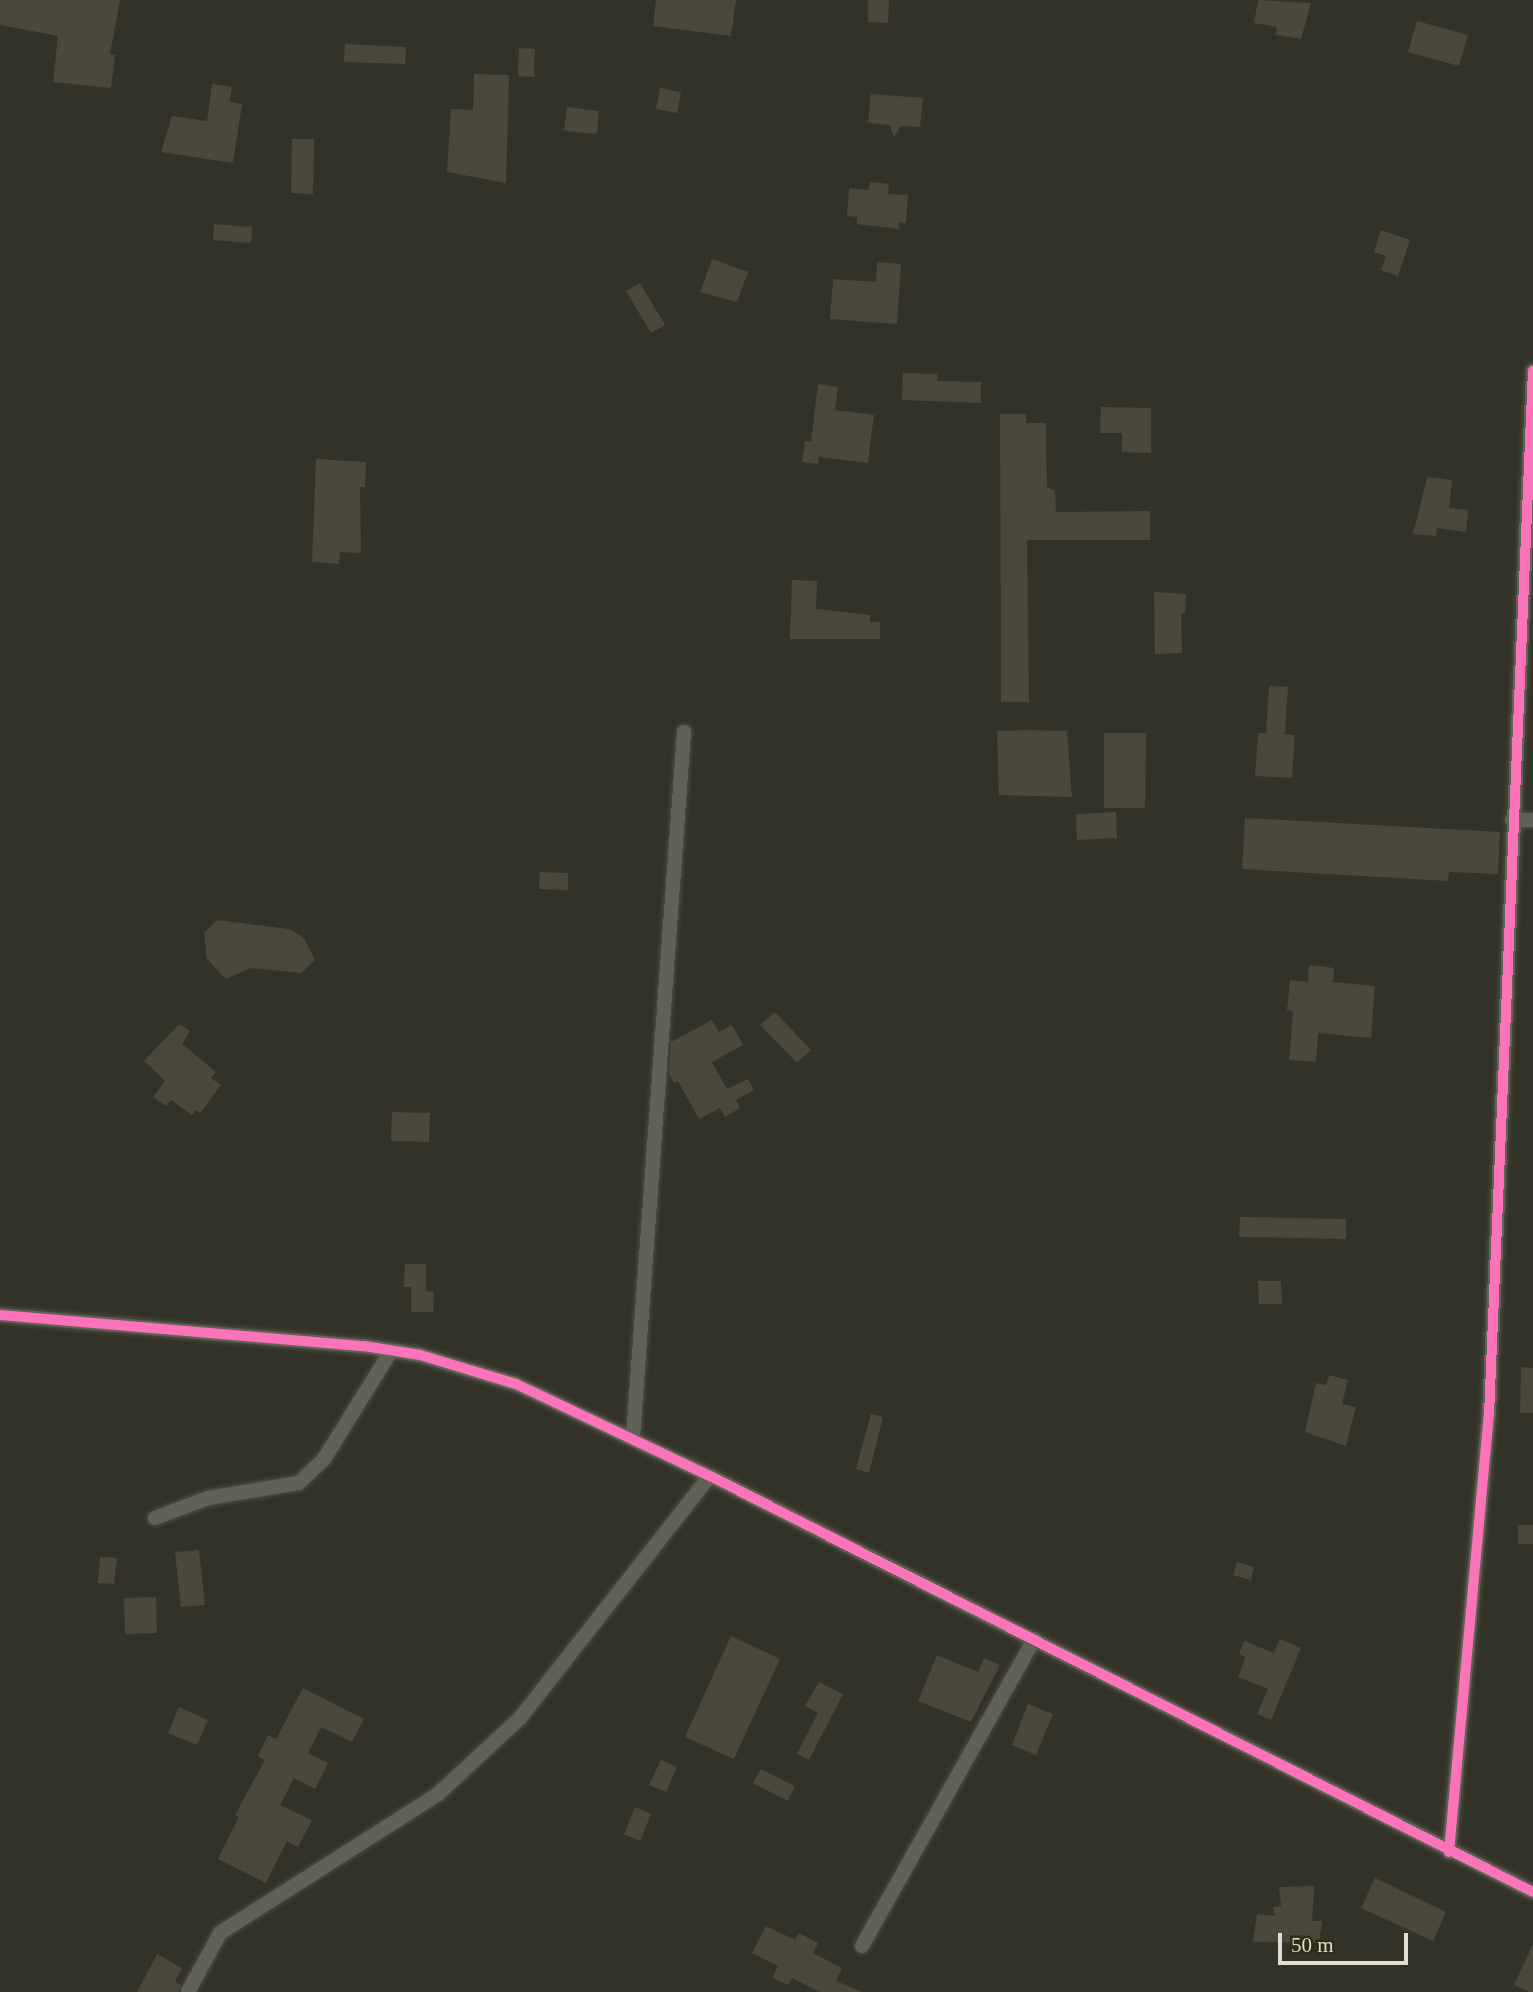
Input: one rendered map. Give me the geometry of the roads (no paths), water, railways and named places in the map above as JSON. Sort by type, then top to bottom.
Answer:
[{"type":"street","points":[[1448,1852],[1489,1415],[1533,371]]},
{"type":"street","points":[[633,1437],[684,732]]},
{"type":"street","points":[[1512,820],[1533,820]]},
{"type":"street","points":[[0,1315],[391,1351],[469,1368],[516,1384],[633,1437],[1448,1852],[1533,1892]]},
{"type":"street","points":[[155,1518],[208,1498],[299,1483],[324,1459],[391,1351]]},
{"type":"street","points":[[188,1992],[220,1933],[438,1794],[520,1718],[710,1476]]},
{"type":"street","points":[[862,1947],[1034,1640]]}]
